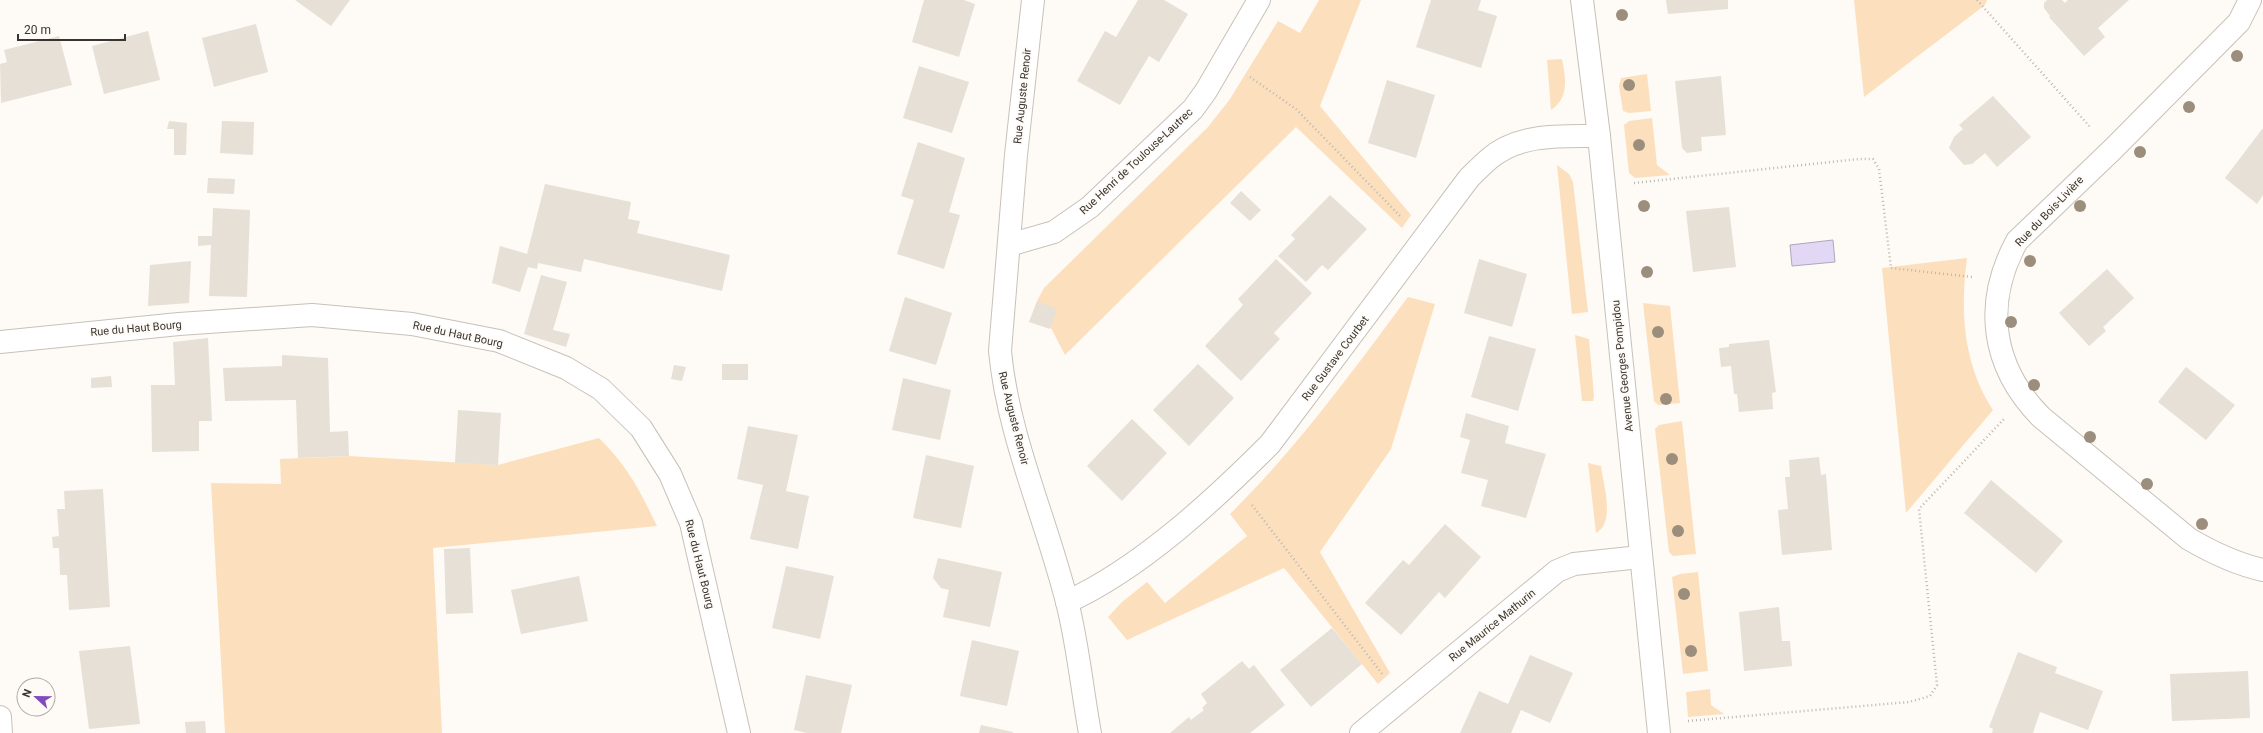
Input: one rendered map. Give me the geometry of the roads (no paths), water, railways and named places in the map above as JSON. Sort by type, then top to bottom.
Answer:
[{"type":"street","name":"Rue Auguste Renoir","points":[[1033,0],[1000,351],[1002,376],[1015,430],[1067,602],[1090,733]]},
{"type":"street","name":"Rue Henri de Toulouse-Lautrec","points":[[1009,245],[1054,232],[1090,208],[1192,109],[1224,61],[1259,0]]},
{"type":"street","name":"Avenue Georges Pompidou","points":[[1582,0],[1599,136],[1658,728]]},
{"type":"street","name":"Rue du Bois-Livière","points":[[2250,0],[2239,22],[2113,148],[2017,241],[2008,258],[2000,280],[1996,304],[1999,346],[2023,399],[2041,417],[2189,539],[2212,553],[2237,563],[2263,570]]},
{"type":"street","name":"Rue Gustave Courbet","points":[[1067,602],[1094,590],[1151,550],[1233,481],[1270,444],[1469,178],[1490,158],[1511,146],[1536,138],[1599,136]]},
{"type":"street","name":"Rue du Haut Bourg","points":[[0,342],[179,324],[312,315],[412,324],[492,340],[566,368],[601,389],[641,428],[670,474],[691,523],[739,733]]},
{"type":"street","name":"Rue Maurice Mathurin","points":[[1361,733],[1557,571],[1574,564],[1640,557]]},
{"type":"street","points":[[0,717],[1,733]]}]
